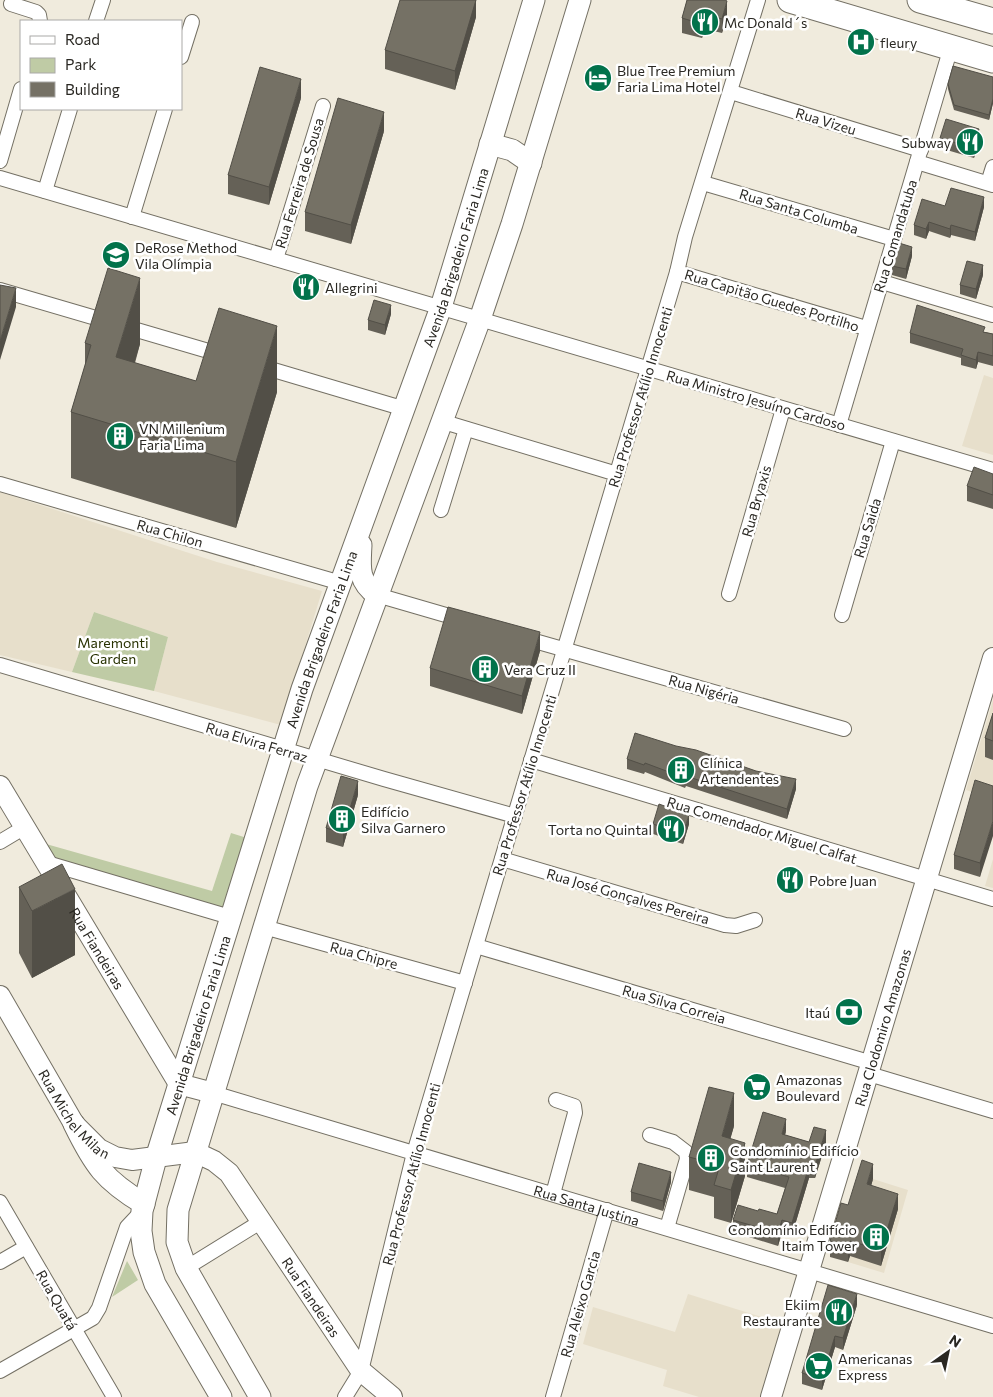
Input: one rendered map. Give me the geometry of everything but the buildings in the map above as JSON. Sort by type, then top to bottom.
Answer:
[{"type":"highway","points":[[790,0],[993,60]]},
{"type":"highway","points":[[920,0],[993,21]]},
{"type":"main road","name":"Avenida Brigadeiro Faria Lima","points":[[221,1397],[154,1284],[142,1243],[143,1207],[156,1158],[283,749],[441,308],[534,0]]},
{"type":"main road","points":[[260,1397],[186,1268],[177,1242],[177,1223],[194,1152],[317,759],[377,595],[444,422],[480,319],[531,163],[580,0]]},
{"type":"main road","points":[[490,144],[512,150],[531,163]]},
{"type":"main road","points":[[362,527],[360,573],[366,586],[377,595]]},
{"type":"main road","points":[[74,1124],[90,1157],[104,1176],[143,1207]]},
{"type":"street","points":[[96,20],[103,0]]},
{"type":"street","name":"Rua Professor Atílio Innocenti","points":[[345,1397],[361,1371],[414,1153],[677,272],[685,237],[704,183],[758,0]]},
{"type":"street","points":[[11,4],[36,12],[39,14],[40,20]]},
{"type":"street","points":[[182,54],[192,22]]},
{"type":"street","name":"Rua Comandatuba","points":[[839,425],[950,47]]},
{"type":"street","points":[[0,161],[20,92]]},
{"type":"street","name":"Rua Vizeu","points":[[731,92],[919,156],[991,184]]},
{"type":"street","name":"Rua Ferreira de Sousa","points":[[276,259],[322,106]]},
{"type":"street","points":[[45,191],[70,110]]},
{"type":"street","points":[[132,217],[165,110]]},
{"type":"street","points":[[991,184],[993,167]]},
{"type":"street","name":"Rua Ministro Jesuíno Cardoso","points":[[0,178],[993,470]]},
{"type":"street","name":"Rua Santa Columba","points":[[704,183],[894,240]]},
{"type":"street","name":"Rua Capitão Guedes Portilho","points":[[677,272],[866,328]]},
{"type":"street","points":[[882,282],[993,316]]},
{"type":"street","points":[[0,290],[405,409]]},
{"type":"street","name":"Rua Bryaxis","points":[[729,594],[784,409]]},
{"type":"street","points":[[444,422],[617,474]]},
{"type":"street","points":[[441,510],[466,429]]},
{"type":"street","name":"Rua Saida","points":[[842,615],[893,441]]},
{"type":"street","name":"Rua Chilon","points":[[0,484],[341,583]]},
{"type":"street","points":[[377,595],[477,624]]},
{"type":"street","points":[[515,635],[564,649]]},
{"type":"street","name":"Rua Nigéria","points":[[564,649],[844,728]]},
{"type":"street","name":"Rua Clodomiro Amazonas","points":[[771,1397],[928,880],[993,658]]},
{"type":"street","name":"Rua Elvira Ferraz","points":[[0,665],[515,816]]},
{"type":"street","name":"Rua Comendador Miguel Calfat","points":[[531,760],[993,899]]},
{"type":"street","name":"Rua Fiandeiras","points":[[0,786],[179,1084]]},
{"type":"street","points":[[0,842],[25,827]]},
{"type":"street","name":"Rua José Gonçalves Pereira","points":[[502,859],[725,925],[736,926],[755,920]]},
{"type":"street","points":[[46,863],[230,916]]},
{"type":"street","name":"Rua Chipre","points":[[264,927],[465,983]]},
{"type":"street","name":"Rua Silva Correia","points":[[476,946],[871,1068],[993,1111]]},
{"type":"street","name":"Rua Michel Milan","points":[[0,996],[74,1124],[99,1149],[115,1157],[132,1160],[194,1152]]},
{"type":"street","name":"Rua Santa Justina","points":[[179,1084],[993,1326]]},
{"type":"street","points":[[553,1194],[575,1113],[574,1106],[556,1100]]},
{"type":"street","points":[[650,1136],[673,1142],[686,1152],[686,1159],[667,1228]]},
{"type":"street","name":"Rua Fiandeiras","points":[[194,1152],[214,1161],[229,1174],[361,1371],[392,1397]]},
{"type":"street","name":"Rua Quatá","points":[[0,1202],[114,1397]]},
{"type":"street","points":[[0,1372],[93,1318],[98,1312],[127,1227],[143,1207]]},
{"type":"street","name":"Rua Aleixo Garcia","points":[[554,1397],[607,1210]]},
{"type":"street","points":[[186,1268],[262,1221]]},
{"type":"street","points":[[0,1262],[26,1247]]},
{"type":"shaded area","points":[[984,375],[993,378],[993,455],[962,446]]},
{"type":"shaded area","points":[[0,492],[217,562],[322,591],[281,725],[154,691],[168,637],[94,612],[72,672],[0,655]]},
{"type":"shaded area","points":[[993,700],[993,799],[966,790]]},
{"type":"shaded area","points":[[993,859],[993,888],[985,886]]},
{"type":"shaded area","points":[[873,1179],[908,1190],[884,1273],[848,1262]]},
{"type":"shaded area","points":[[688,1294],[784,1324],[763,1397],[699,1397],[663,1386],[667,1370],[583,1344],[593,1307],[675,1332]]},
{"type":"green space","name":"Maremonti Garden","points":[[94,612],[168,637],[154,691],[72,672]]},
{"type":"green space","points":[[231,833],[247,838],[226,910],[51,859],[39,842],[212,891]]},
{"type":"green space","points":[[127,1261],[138,1280],[112,1297]]},
{"type":"place","name":"Mc Donald´s","points":[[705,22]]},
{"type":"place","name":"fleury","points":[[861,42]]},
{"type":"place","name":"Blue Tree Premium Faria Lima Hotel","points":[[598,78]]},
{"type":"place","name":"Subway","points":[[970,142]]},
{"type":"place","name":"DeRose Method Vila Olímpia","points":[[116,255]]},
{"type":"place","name":"Allegrini","points":[[306,287]]},
{"type":"place","name":"VN Millenium Faria Lima","points":[[120,436]]},
{"type":"place","name":"Vera Cruz II","points":[[485,669]]},
{"type":"place","name":"Clínica Artendentes","points":[[681,770]]},
{"type":"place","name":"Edifício Silva Garnero","points":[[342,819]]},
{"type":"place","name":"Torta no Quintal","points":[[671,829]]},
{"type":"place","name":"Pobre Juan","points":[[790,880]]},
{"type":"place","name":"Itaú","points":[[849,1012]]},
{"type":"place","name":"Amazonas Boulevard","points":[[757,1087]]},
{"type":"place","name":"Condomínio Edifício Saint Laurent","points":[[711,1158]]},
{"type":"place","name":"Condomínio Edifício Itaim Tower","points":[[876,1237]]},
{"type":"place","name":"Ekiim Restaurante","points":[[839,1312]]},
{"type":"place","name":"Americanas Express","points":[[819,1366]]}]
